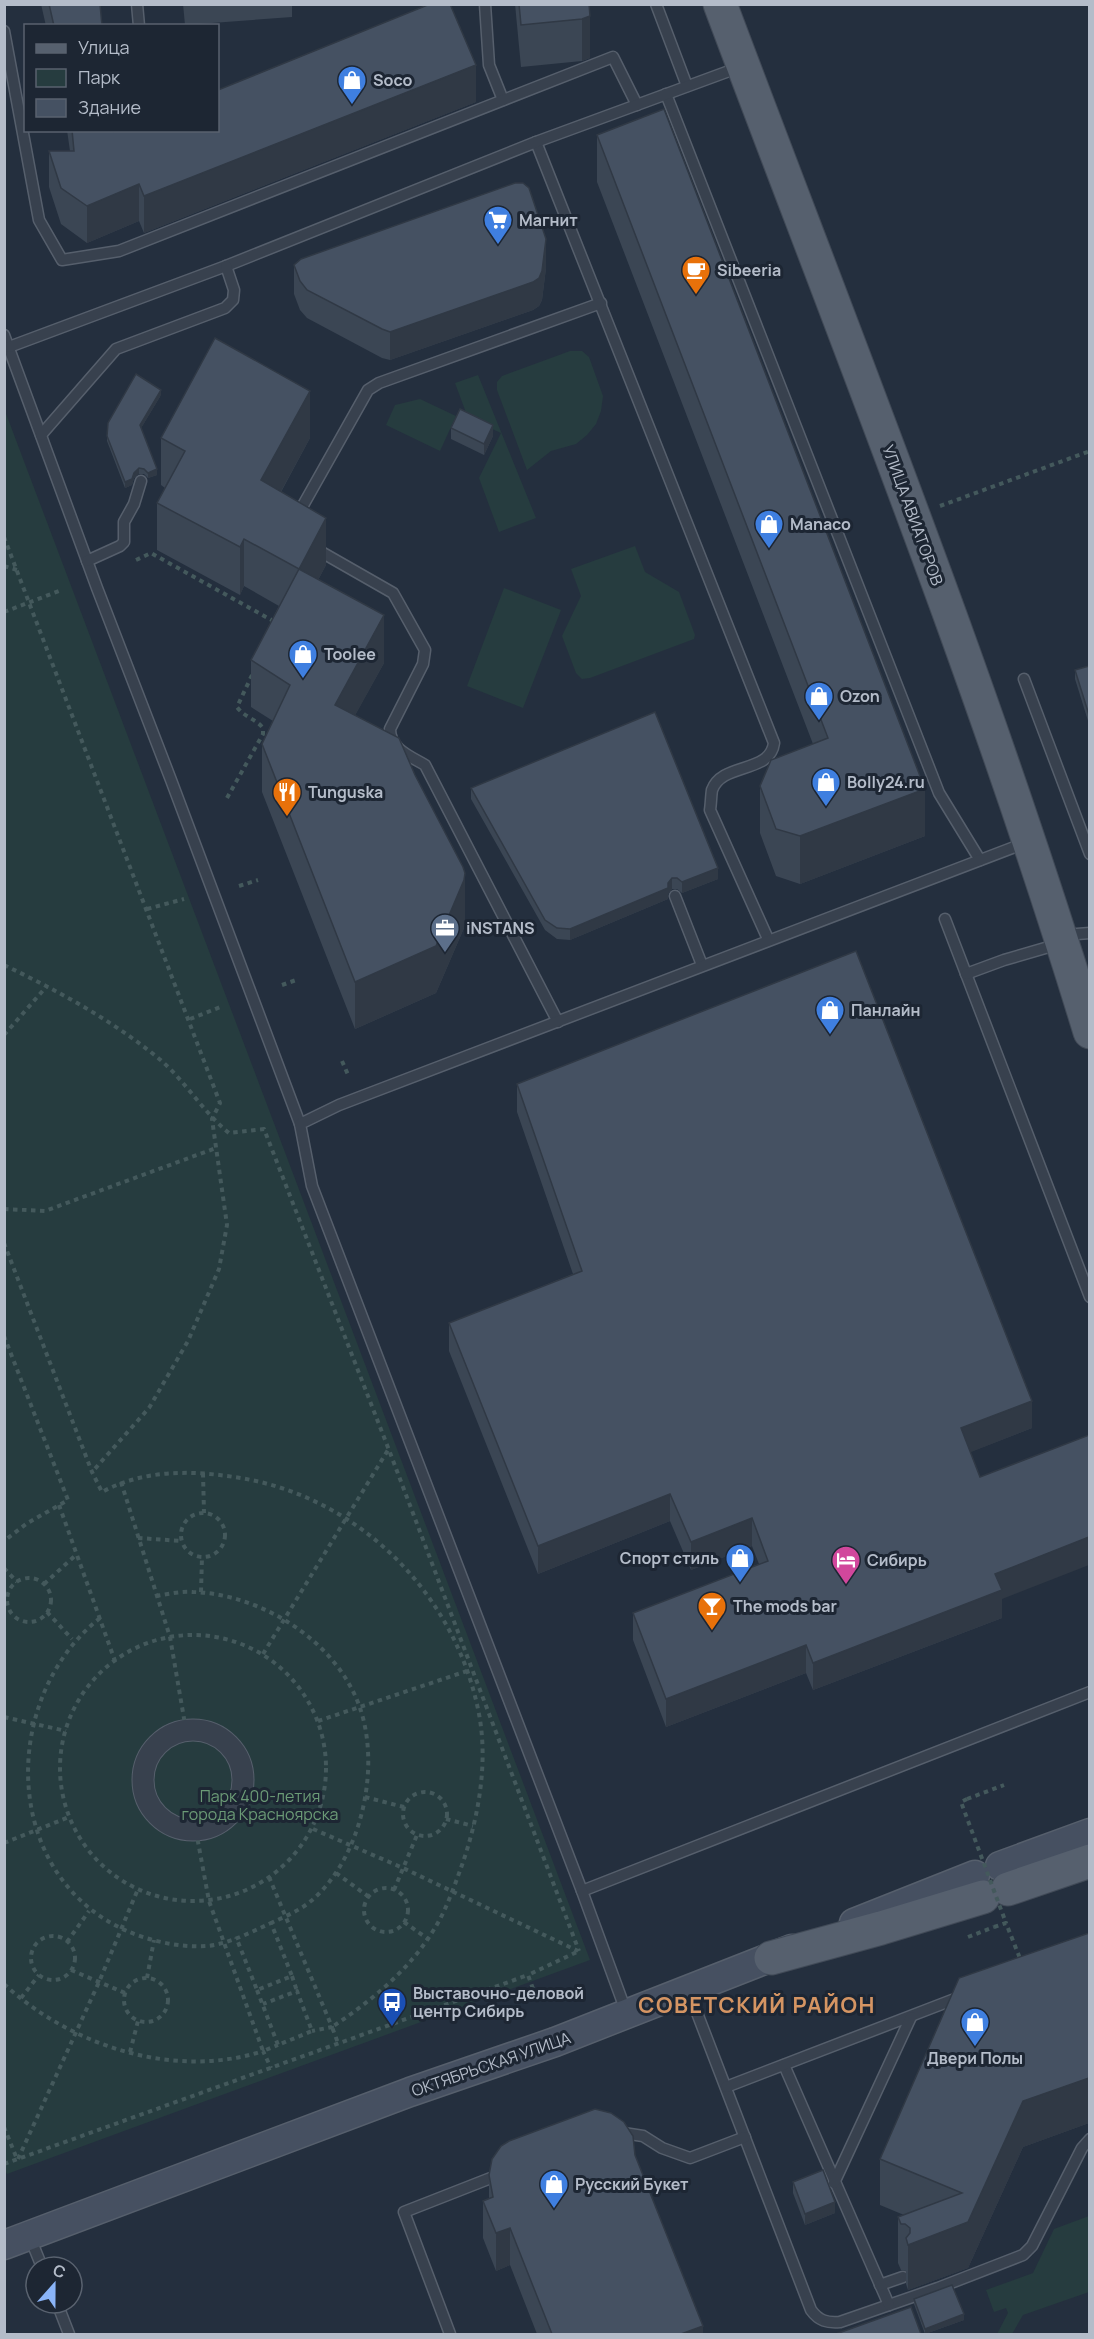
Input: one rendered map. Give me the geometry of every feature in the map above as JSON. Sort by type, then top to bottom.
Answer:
[{"type":"main road","name":"УЛИЦА АВИАТОРОВ","points":[[720,4],[914,516],[1029,841],[1071,937],[1089,1032]]},
{"type":"main road","points":[[771,1958],[881,1928],[991,1882],[1089,1861]]},
{"type":"street","points":[[186,1730],[203,1731],[218,1736],[231,1746],[240,1760],[244,1776],[243,1792],[236,1807],[226,1820],[212,1828],[196,1831],[179,1829],[163,1822],[151,1809],[144,1793],[142,1776],[147,1760],[156,1745],[170,1735],[186,1730]]},
{"type":"street","points":[[991,1882],[1089,1833]]},
{"type":"street","name":"ОКТЯБРЬСКАЯ УЛИЦА","points":[[17,2240],[410,2092],[627,2014],[688,1988],[771,1958]]},
{"type":"lane","points":[[137,4],[139,24]]},
{"type":"lane","points":[[485,4],[489,65],[503,100]]},
{"type":"lane","points":[[657,4],[687,86]]},
{"type":"lane","points":[[4,31],[39,220],[62,260],[119,251],[614,57],[637,105]]},
{"type":"lane","points":[[9,347],[226,266],[536,142],[743,66]]},
{"type":"lane","points":[[666,94],[939,793],[980,860]]},
{"type":"lane","points":[[536,142],[774,743],[773,752],[768,759],[724,776],[713,789],[710,810],[768,939]]},
{"type":"lane","points":[[41,435],[116,349],[225,308],[233,300],[234,290],[226,266]]},
{"type":"lane","points":[[293,528],[295,520],[368,390],[379,383],[601,303]]},
{"type":"lane","points":[[4,335],[300,1124],[312,1186],[627,2014]]},
{"type":"lane","points":[[87,561],[124,542],[124,522],[134,504],[141,481]]},
{"type":"lane","points":[[304,542],[393,593],[425,650],[423,664],[390,729],[390,738],[395,746],[425,765],[558,1022]]},
{"type":"lane","points":[[1024,679],[1089,854]]},
{"type":"lane","points":[[300,1124],[339,1105],[1029,841]]},
{"type":"lane","points":[[675,896],[702,965]]},
{"type":"lane","points":[[945,919],[1089,1298]]},
{"type":"lane","points":[[966,974],[1071,937]]},
{"type":"lane","points":[[582,1891],[1089,1692]]},
{"type":"lane","points":[[688,1988],[811,2310],[817,2318],[828,2323],[840,2322],[889,2306],[1023,2255],[1032,2246],[1082,2148],[1089,2139]]},
{"type":"lane","points":[[726,2087],[974,1991]]},
{"type":"lane","points":[[834,2183],[911,2017]]},
{"type":"lane","points":[[784,2065],[889,2306]]},
{"type":"lane","points":[[601,2134],[621,2131],[643,2136],[662,2148],[690,2158],[745,2137]]},
{"type":"lane","points":[[450,2334],[404,2212],[512,2170]]},
{"type":"lane","points":[[17,2240],[31,2255]]},
{"type":"lane","points":[[880,2285],[903,2277]]},
{"type":"lane","points":[[62,2315],[69,2334]]},
{"type":"path","points":[[914,516],[1089,452]]},
{"type":"path","points":[[4,537],[190,1019],[220,1103],[212,1119],[227,1225],[219,1269],[188,1341],[149,1408],[92,1472]]},
{"type":"path","points":[[136,560],[151,553],[279,624],[280,615]]},
{"type":"path","points":[[4,566],[17,570]]},
{"type":"path","points":[[4,612],[59,591]]},
{"type":"path","points":[[227,798],[262,734],[263,728],[259,723],[237,707],[253,673]]},
{"type":"path","points":[[239,886],[258,880]]},
{"type":"path","points":[[147,909],[184,899]]},
{"type":"path","points":[[4,965],[47,986],[111,1023],[159,1058],[212,1119],[229,1133],[264,1129],[579,1951]]},
{"type":"path","points":[[282,985],[299,979]]},
{"type":"path","points":[[4,1035],[47,986]]},
{"type":"path","points":[[190,1019],[223,1006]]},
{"type":"path","points":[[342,1061],[349,1077]]},
{"type":"path","points":[[4,1209],[45,1210],[216,1148]]},
{"type":"path","points":[[4,1243],[92,1472],[102,1492],[121,1482],[159,1473],[203,1473],[242,1478],[287,1490],[346,1518],[379,1543],[410,1573],[446,1621],[467,1671],[478,1710],[482,1759],[479,1798],[473,1826],[453,1891],[428,1939],[411,1960],[378,1992],[332,2027],[312,2031],[263,2051],[228,2060],[189,2063],[130,2052],[76,2032],[44,2015],[4,1984]]},
{"type":"path","points":[[4,1336],[68,1500],[26,1524],[4,1540]]},
{"type":"path","points":[[262,1654],[388,1450]]},
{"type":"path","points":[[203,1473],[204,1513]]},
{"type":"path","points":[[121,1482],[170,1637],[186,1730]]},
{"type":"path","points":[[59,1505],[115,1661]]},
{"type":"path","points":[[204,1513],[218,1519],[225,1532],[224,1540],[216,1552],[202,1557],[189,1552],[182,1541],[182,1528],[186,1521],[197,1514],[204,1513]]},
{"type":"path","points":[[138,1538],[182,1541]]},
{"type":"path","points":[[44,1584],[77,1554]]},
{"type":"path","points":[[201,1593],[202,1557]]},
{"type":"path","points":[[4,1568],[17,1582]]},
{"type":"path","points":[[30,1578],[44,1584],[50,1597],[47,1612],[36,1621],[28,1622],[15,1617],[10,1612],[7,1599],[12,1586],[17,1582],[30,1578]]},
{"type":"path","points":[[66,1892],[89,1911],[122,1929],[154,1940],[189,1946],[207,1946],[225,1942],[286,1916],[310,1902],[336,1873],[358,1827],[365,1797],[367,1755],[360,1708],[336,1666],[313,1642],[284,1620],[248,1603],[201,1593],[156,1596]]},
{"type":"path","points":[[47,1612],[72,1639]]},
{"type":"path","points":[[61,1651],[72,1639],[100,1618]]},
{"type":"path","points":[[176,1635],[219,1636],[262,1654],[292,1678],[316,1713],[327,1754],[325,1797],[309,1837],[282,1869],[246,1892],[202,1903],[156,1897],[115,1878],[83,1845],[63,1803],[59,1758],[70,1714],[96,1675],[132,1648],[176,1635]]},
{"type":"path","points":[[318,1721],[467,1671]]},
{"type":"path","points":[[23,1730],[27,1712]]},
{"type":"path","points":[[4,1717],[66,1731]]},
{"type":"path","points":[[1004,1785],[961,1802],[1022,1965]]},
{"type":"path","points":[[418,1793],[433,1794],[444,1804],[446,1819],[438,1832],[424,1836],[417,1835],[406,1826],[404,1807],[412,1796],[418,1793]]},
{"type":"path","points":[[365,1797],[404,1807]]},
{"type":"path","points":[[4,1843],[69,1817]]},
{"type":"path","points":[[446,1819],[473,1826]]},
{"type":"path","points":[[27,1826],[32,1840]]},
{"type":"path","points":[[313,1829],[403,1868],[579,1951]]},
{"type":"path","points":[[196,1831],[209,1901],[271,2068]]},
{"type":"path","points":[[394,1890],[417,1835]]},
{"type":"path","points":[[336,1873],[369,1897]]},
{"type":"path","points":[[269,1877],[338,2043]]},
{"type":"path","points":[[17,2160],[99,1982],[138,1889]]},
{"type":"path","points":[[380,1889],[394,1890],[405,1900],[407,1915],[399,1928],[385,1932],[372,1928],[364,1916],[365,1903],[369,1897],[380,1889]]},
{"type":"path","points":[[67,1942],[89,1911]]},
{"type":"path","points":[[404,1922],[428,1939]]},
{"type":"path","points":[[271,1923],[312,2031]]},
{"type":"path","points":[[968,1937],[1006,1923]]},
{"type":"path","points":[[53,1936],[67,1942],[74,1955],[71,1970],[59,1979],[45,1979],[39,1976],[34,1970],[31,1957],[35,1945],[40,1940],[53,1936]]},
{"type":"path","points":[[236,1937],[278,2045]]},
{"type":"path","points":[[147,1978],[154,1940]]},
{"type":"path","points":[[4,2164],[528,1975],[579,1951]]},
{"type":"path","points":[[71,1970],[125,1993]]},
{"type":"path","points":[[528,1975],[536,1997]]},
{"type":"path","points":[[21,1998],[39,1976]]},
{"type":"path","points":[[257,1990],[292,1976]]},
{"type":"path","points":[[147,1978],[160,1984],[167,1997],[167,2005],[159,2018],[145,2022],[132,2017],[124,2006],[125,1993],[133,1982],[147,1978]]},
{"type":"path","points":[[263,2004],[297,1991]]},
{"type":"path","points":[[130,2052],[138,2020]]},
{"type":"path","points":[[4,2127],[17,2160]]},
{"type":"green space","points":[[570,351],[582,351],[589,357],[603,396],[601,411],[596,424],[576,444],[551,451],[527,470],[497,390],[497,382],[502,376]]},
{"type":"green space","points":[[478,375],[536,518],[499,532],[479,478],[501,433],[468,418],[455,383]]},
{"type":"green space","points":[[420,399],[456,416],[440,451],[386,425],[395,405]]},
{"type":"green space","name":"Парк 400-летия города Красноярска","points":[[5,411],[590,1960],[7,2174],[4,2168]]},
{"type":"green space","points":[[635,546],[645,572],[679,592],[695,635],[694,639],[582,679],[576,673],[562,636],[581,596],[571,569]]},
{"type":"green space","points":[[504,588],[561,610],[523,708],[467,686]]},
{"type":"green space","points":[[1089,2216],[1089,2292],[1023,2315],[1012,2334],[997,2334],[1008,2313],[1006,2308],[994,2312],[986,2290],[1033,2273],[1054,2229]]},
{"type":"building","points":[[49,4],[100,4],[102,24],[54,24]]},
{"type":"building","points":[[430,4],[450,4],[476,65],[144,196],[139,184],[87,206],[61,188],[49,151],[74,151],[72,132],[219,132],[219,90]]},
{"type":"building","points":[[519,4],[589,4],[590,16],[582,19],[521,25]]},
{"type":"building","points":[[664,109],[925,789],[800,836],[776,829],[760,786],[771,760],[828,738],[597,135]]},
{"type":"building","points":[[515,183],[523,183],[529,188],[546,239],[542,271],[539,278],[533,282],[390,332],[307,290],[300,281],[294,265],[301,259]]},
{"type":"building","points":[[215,338],[310,391],[261,480],[326,518],[299,569],[244,539],[240,547],[157,503],[185,451],[161,438]]},
{"type":"building","points":[[136,374],[161,390],[140,425],[157,469],[148,473],[139,468],[132,479],[125,482],[107,436],[108,423]]},
{"type":"building","points":[[460,409],[493,425],[484,444],[451,428]]},
{"type":"building","points":[[299,569],[384,615],[335,705],[399,738],[415,775],[465,873],[436,946],[355,982],[262,744],[290,685],[251,660]]},
{"type":"building","points":[[1089,666],[1089,715],[1075,670]]},
{"type":"building","points":[[655,712],[718,868],[682,882],[677,878],[672,878],[668,883],[668,888],[570,929],[557,928],[545,920],[471,788]]},
{"type":"building","points":[[856,951],[1032,1401],[961,1428],[980,1477],[1089,1435],[1089,1537],[995,1574],[1002,1590],[813,1663],[806,1645],[666,1699],[633,1613],[768,1561],[752,1518],[691,1542],[670,1494],[538,1546],[449,1323],[582,1271],[517,1084]]},
{"type":"building","points":[[1089,1933],[1089,2078],[1023,2101],[968,2222],[908,2245],[906,2238],[910,2233],[910,2228],[901,2224],[898,2217],[962,2193],[880,2159],[959,1978]]},
{"type":"building","points":[[595,2109],[611,2113],[624,2122],[633,2136],[635,2155],[703,2326],[681,2334],[552,2334],[510,2228],[496,2233],[483,2201],[493,2197],[489,2175],[492,2159],[501,2146]]},
{"type":"building","points":[[823,2170],[835,2202],[805,2214],[793,2182]]},
{"type":"building","points":[[952,2285],[964,2314],[925,2329],[914,2299]]},
{"type":"building","points":[[911,2307],[921,2334],[836,2334]]},
{"type":"place","name":"Soco","points":[[352,106]]},
{"type":"place","name":"Магнит","points":[[498,246]]},
{"type":"place","name":"Sibeeria","points":[[696,296]]},
{"type":"place","name":"Manaco","points":[[769,550]]},
{"type":"place","name":"Toolee","points":[[303,680]]},
{"type":"place","name":"Ozon","points":[[819,722]]},
{"type":"place","name":"Bolly24.ru","points":[[826,808]]},
{"type":"place","name":"Tunguska","points":[[287,818]]},
{"type":"place","name":"iNSTANS","points":[[445,954]]},
{"type":"place","name":"Панлайн","points":[[830,1036]]},
{"type":"place","name":"Спорт стиль","points":[[740,1584]]},
{"type":"place","name":"Сибирь","points":[[846,1586]]},
{"type":"place","name":"The mods bar","points":[[712,1632]]},
{"type":"place","name":"Выставочно-деловой центр Сибирь","points":[[392,2028]]},
{"type":"place","name":"Двери Полы","points":[[975,2048]]},
{"type":"place","name":"Русский Букет","points":[[554,2210]]},
{"type":"district","name":"СОВЕТСКИЙ РАЙОН","points":[[757,2005]]}]
